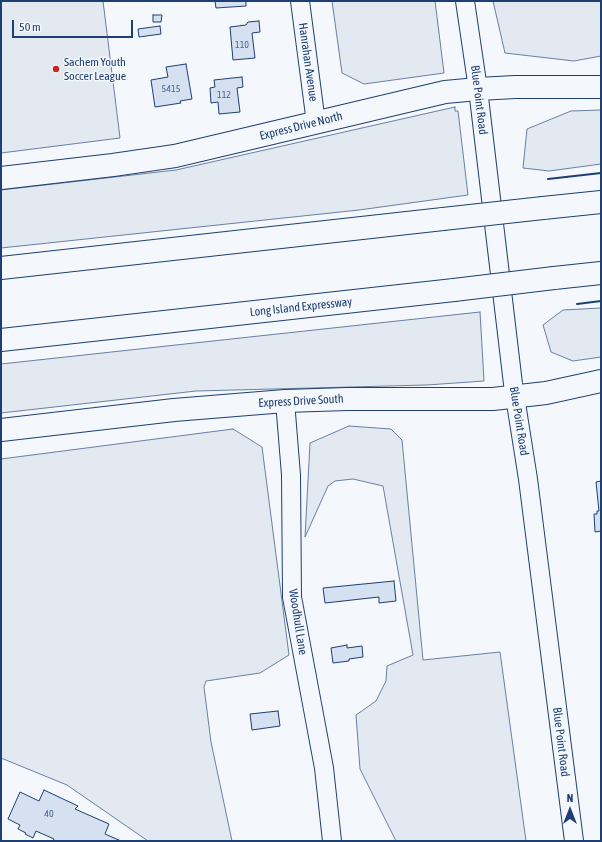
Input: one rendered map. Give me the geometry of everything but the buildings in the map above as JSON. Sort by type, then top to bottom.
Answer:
[{"type":"main road","name":"Express Drive North","points":[[1,178],[175,156],[445,92],[515,87],[601,87]]},
{"type":"main road","points":[[1,268],[601,202]]},
{"type":"main road","name":"Long Island Expressway","points":[[1,340],[601,273]]},
{"type":"main road","name":"Express Drive South","points":[[1,430],[195,408],[285,401],[483,399],[515,397],[546,393],[601,381]]},
{"type":"street","name":"Hanrahan Avenue","points":[[300,1],[316,123]]},
{"type":"street","name":"Blue Point Road","points":[[465,1],[478,89],[515,397],[528,479],[574,841]]},
{"type":"street","name":"Woodhull Lane","points":[[285,401],[290,475],[292,597],[324,768],[332,841]]},
{"type":"shaded area","name":"Sachem Youth Soccer League","points":[[1,1],[103,1],[120,138],[1,153]]},
{"type":"shaded area","points":[[332,1],[435,1],[444,73],[364,84],[342,73]]},
{"type":"shaded area","points":[[493,1],[601,1],[601,56],[574,61],[505,53]]},
{"type":"shaded area","points":[[455,107],[455,111],[458,111],[468,195],[359,210],[1,248],[1,190],[176,170]]},
{"type":"shaded area","points":[[601,110],[601,164],[549,171],[523,168],[527,129],[571,111]]},
{"type":"shaded area","points":[[601,308],[601,357],[573,361],[551,352],[543,325],[563,310]]},
{"type":"shaded area","points":[[480,312],[484,381],[427,385],[196,391],[1,413],[1,364]]},
{"type":"shaded area","points":[[349,426],[391,429],[402,440],[423,660],[500,652],[526,841],[396,841],[360,769],[356,715],[376,701],[386,681],[387,666],[413,655],[383,486],[353,479],[335,481],[328,486],[305,537],[310,443]]},
{"type":"shaded area","points":[[233,429],[262,447],[289,655],[260,673],[206,681],[204,687],[211,742],[232,841],[148,841],[67,785],[1,758],[1,459]]},
{"type":"wall","points":[[548,179],[601,173]]},
{"type":"wall","points":[[577,304],[601,301]]},
{"type":"place","name":"Sachem Youth Soccer League","points":[[56,69]]}]
